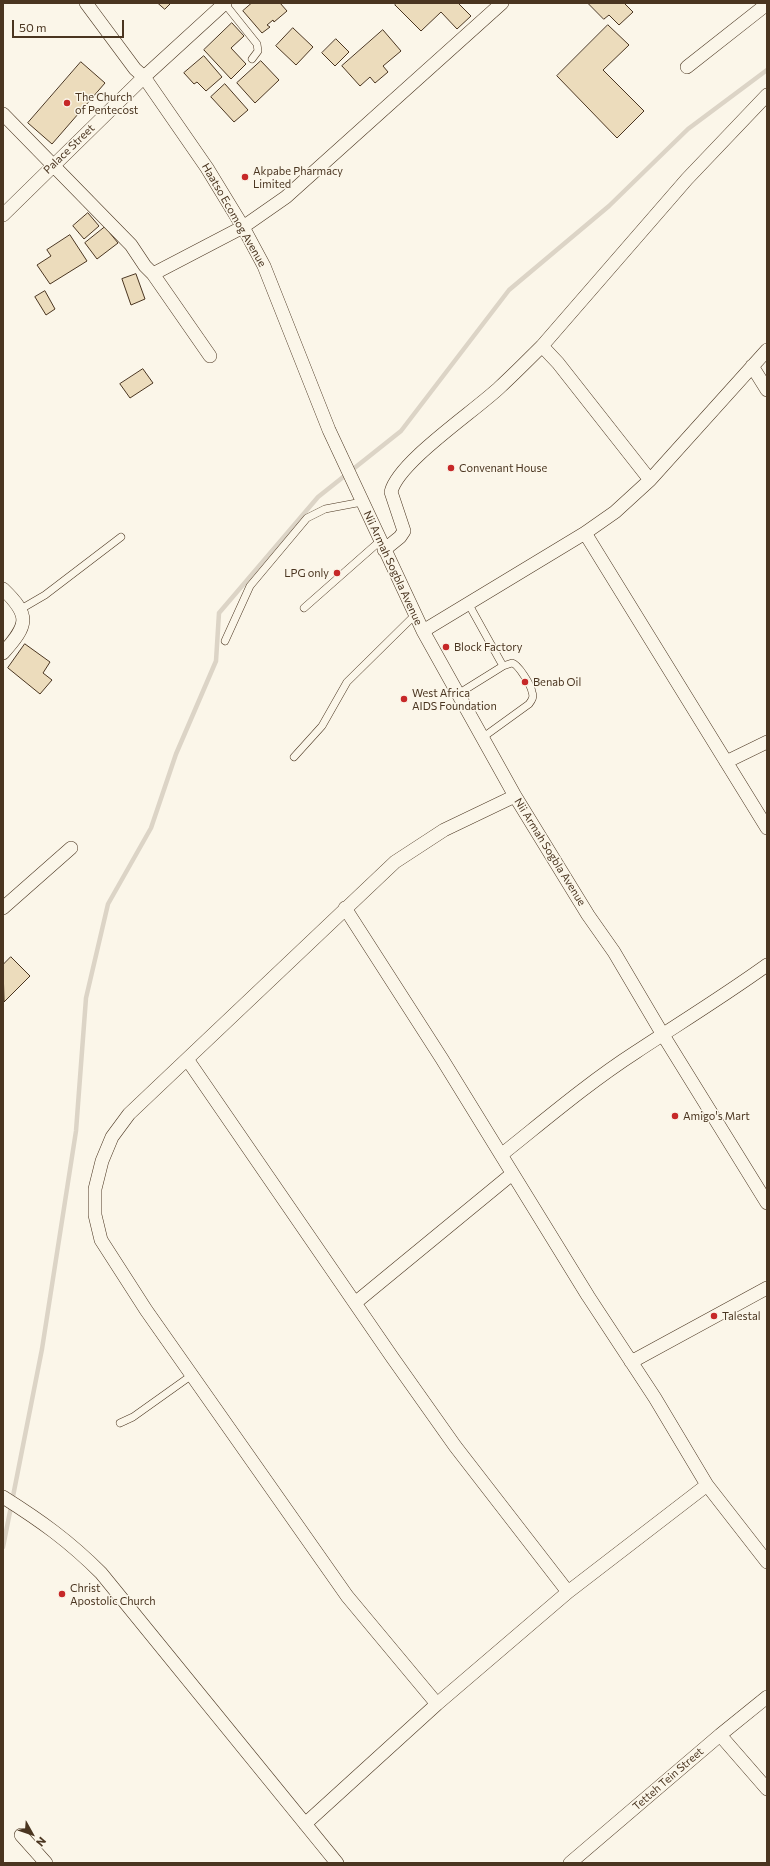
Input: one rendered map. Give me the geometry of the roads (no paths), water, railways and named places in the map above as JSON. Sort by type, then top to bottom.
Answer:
[{"type":"street","name":"Haatso Ecomog Avenue","points":[[86,3],[136,69],[144,77],[207,168],[243,227],[264,266],[329,430],[355,488]]},
{"type":"street","name":"Palace Street","points":[[3,215],[144,77],[225,3]]},
{"type":"street","points":[[153,274],[243,227],[286,197],[502,3]]},
{"type":"street","points":[[687,67],[767,4]]},
{"type":"street","points":[[382,545],[400,537],[404,531],[391,492],[397,477],[428,447],[500,388],[542,346],[687,179],[767,95]]},
{"type":"street","points":[[3,114],[52,166],[131,245],[210,356]]},
{"type":"street","points":[[542,346],[558,363],[650,480]]},
{"type":"street","points":[[423,631],[585,533],[615,512],[650,480],[767,350]]},
{"type":"street","points":[[752,366],[767,390]]},
{"type":"street","name":"Nii Armah Sogbla Avenue","points":[[355,488],[423,631],[515,796],[588,915],[614,952],[663,1035],[767,1203]]},
{"type":"street","points":[[585,533],[767,828]]},
{"type":"street","points":[[3,589],[21,609],[24,619],[21,629],[15,639],[3,653]]},
{"type":"street","points":[[726,762],[767,742]]},
{"type":"street","points":[[437,1704],[347,1596],[146,1310],[101,1240],[95,1215],[95,1189],[102,1161],[112,1137],[129,1114],[345,908],[395,862],[444,830],[515,796]]},
{"type":"street","points":[[3,908],[71,848]]},
{"type":"street","points":[[345,908],[442,1059],[588,1296],[708,1485],[767,1562]]},
{"type":"street","points":[[501,1156],[570,1100],[635,1052],[725,995],[767,965]]},
{"type":"street","points":[[187,1059],[455,1446],[568,1592]]},
{"type":"street","points":[[355,1303],[512,1174]]},
{"type":"street","points":[[631,1362],[767,1288]]},
{"type":"street","points":[[305,1824],[437,1704],[568,1592],[708,1485]]},
{"type":"street","points":[[3,1497],[49,1527],[80,1551],[115,1590],[337,1863]]},
{"type":"street","name":"Tetteh Tein Street","points":[[570,1863],[720,1735],[767,1697]]},
{"type":"street","points":[[720,1735],[767,1789]]},
{"type":"street","points":[[21,1835],[46,1863]]},
{"type":"lane","points":[[225,3],[257,44],[258,50],[252,59]]},
{"type":"lane","points":[[225,641],[250,586],[307,518],[325,510],[362,502]]},
{"type":"lane","points":[[21,609],[45,595],[122,537]]},
{"type":"lane","points":[[304,608],[382,545]]},
{"type":"lane","points":[[468,604],[503,666]]},
{"type":"lane","points":[[294,757],[322,726],[347,682],[415,615]]},
{"type":"lane","points":[[458,694],[503,666],[512,663],[518,666],[532,692],[533,698],[529,704],[482,738]]},
{"type":"lane","points":[[120,1423],[133,1417],[192,1375]]},
{"type":"waterway","points":[[3,1547],[42,1349],[76,1131],[86,998],[108,904],[151,828],[176,754],[216,661],[219,613],[318,497],[401,431],[509,290],[609,206],[688,129],[767,70]]},
{"type":"place","name":"The Church of Pentecost","points":[[67,103]]},
{"type":"place","name":"Akpabe Pharmacy Limited","points":[[245,177]]},
{"type":"place","name":"Convenant House","points":[[451,468]]},
{"type":"place","name":"LPG only","points":[[337,573]]},
{"type":"place","name":"Block Factory","points":[[446,647]]},
{"type":"place","name":"Benab Oil","points":[[525,682]]},
{"type":"place","name":"West Africa AIDS Foundation","points":[[404,699]]},
{"type":"place","name":"Amigo's Mart","points":[[675,1116]]},
{"type":"place","name":"Talestal","points":[[714,1316]]},
{"type":"place","name":"Christ Apostolic Church","points":[[62,1594]]}]
